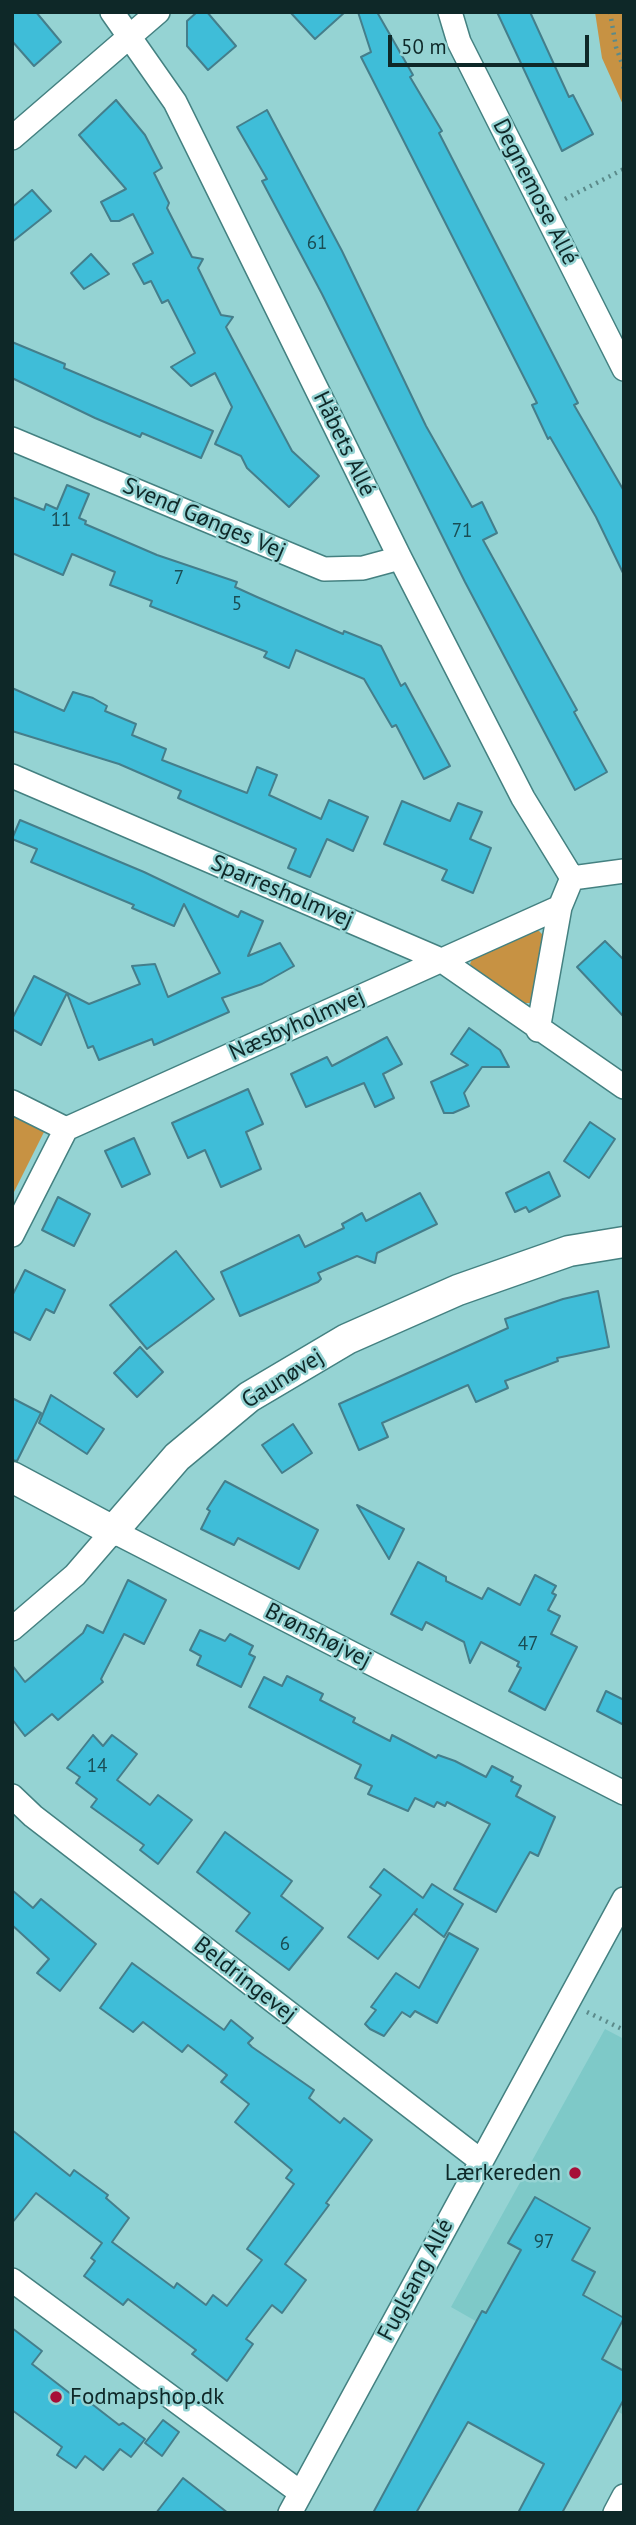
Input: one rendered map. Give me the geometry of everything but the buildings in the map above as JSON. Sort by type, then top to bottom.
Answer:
[{"type":"street","name":"Håbets Allé","points":[[112,12],[175,102],[400,558],[523,798],[572,878]]},
{"type":"street","points":[[12,138],[158,12]]},
{"type":"street","name":"Degnemose Allé","points":[[450,12],[459,42],[624,369]]},
{"type":"street","name":"Svend Gønges Vej","points":[[12,439],[324,569],[363,568],[400,558]]},
{"type":"street","name":"Sparresholmvej","points":[[12,776],[441,960],[538,1030],[624,1087]]},
{"type":"street","points":[[538,1030],[560,907],[572,878],[624,871]]},
{"type":"street","name":"Næsbyholmvej","points":[[66,1129],[560,907]]},
{"type":"street","points":[[12,1102],[66,1129],[12,1235]]},
{"type":"street","name":"Gaunøvej","points":[[12,1629],[75,1575],[177,1457],[249,1397],[347,1339],[458,1290],[569,1251],[624,1242]]},
{"type":"street","name":"Brønshøjvej","points":[[12,1477],[624,1793]]},
{"type":"street","name":"Beldringevej","points":[[12,1796],[33,1816],[481,2161]]},
{"type":"street","name":"Fuglsang Allé","points":[[295,2503],[624,1899]]},
{"type":"street","points":[[12,2280],[295,2503]]},
{"type":"street","points":[[615,2513],[624,2496]]},
{"type":"path","points":[[610,12],[616,47],[624,69]]},
{"type":"path","points":[[584,190],[624,169]]},
{"type":"path","points":[[568,2002],[624,2030]]},
{"type":"shaded area","points":[[595,12],[624,12],[624,107],[602,58]]},
{"type":"shaded area","points":[[530,931],[539,931],[544,936],[531,1003],[523,1003],[475,972],[470,964],[473,957]]},
{"type":"shaded area","points":[[12,1116],[44,1132],[12,1196]]},
{"type":"shaded area","name":"Lærkereden","points":[[605,2029],[624,2039],[624,2415],[505,2350],[509,2340],[451,2307]]},
{"type":"place","name":"Lærkereden","points":[[575,2173]]},
{"type":"place","name":"Fodmapshop.dk","points":[[56,2397]]}]
